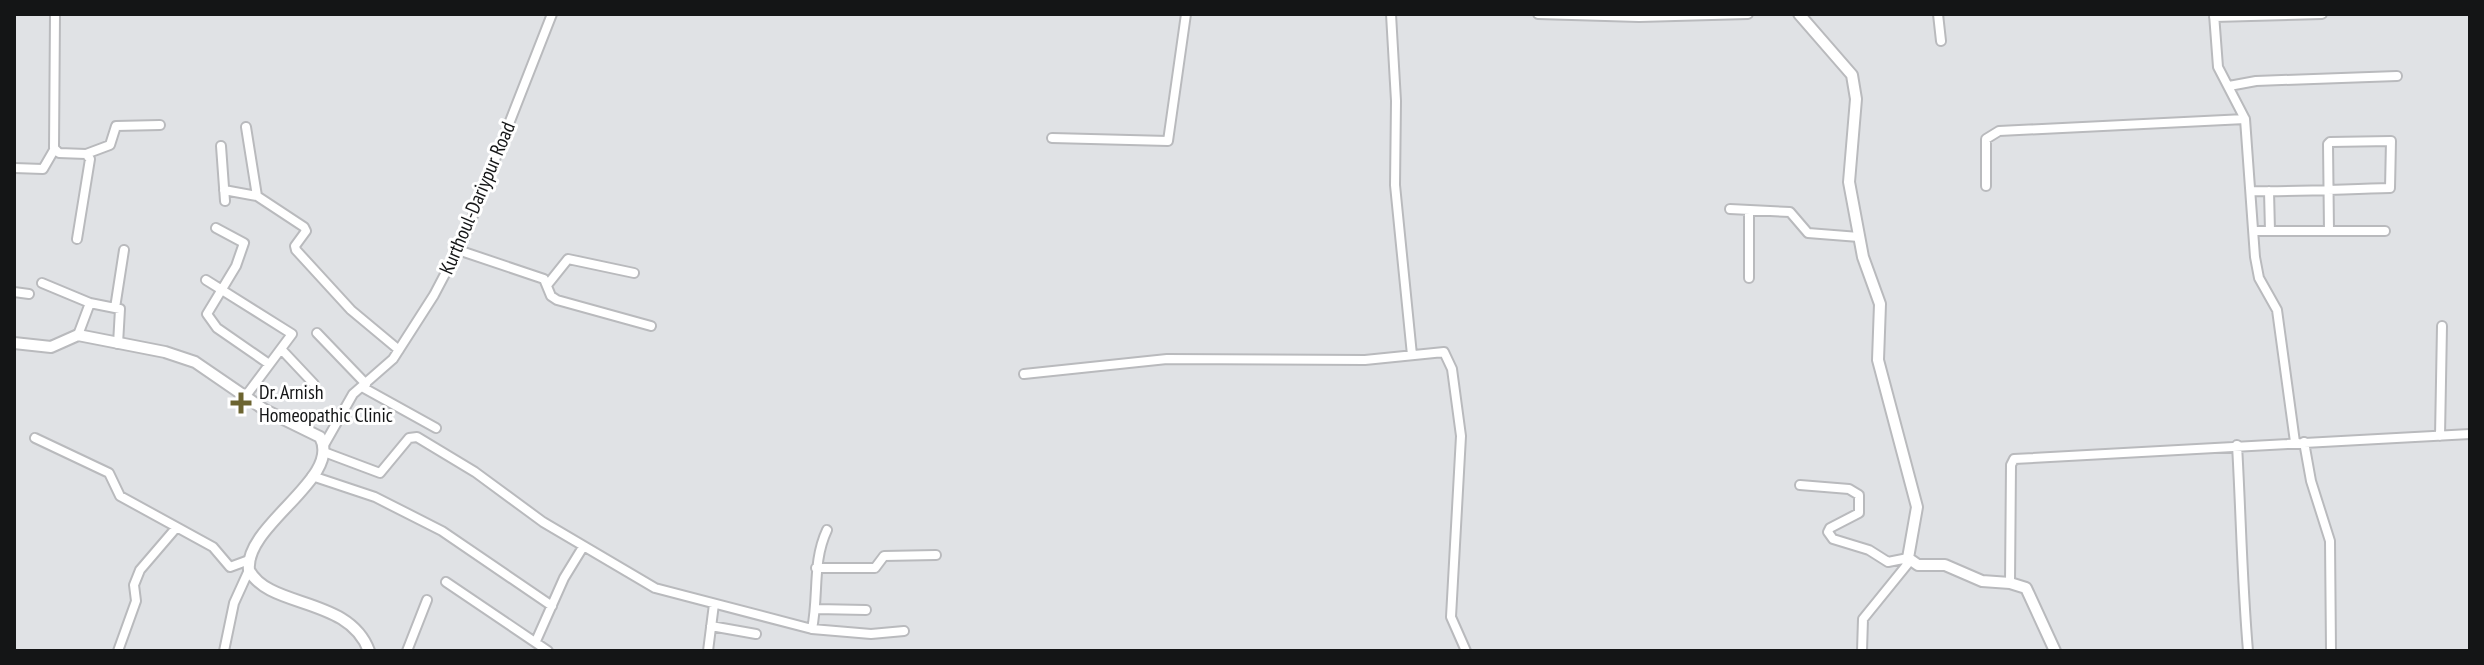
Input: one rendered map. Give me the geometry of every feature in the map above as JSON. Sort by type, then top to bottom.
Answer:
[{"type":"street","points":[[14,168],[43,169],[54,150],[55,14]]},
{"type":"street","name":"Kurthoul-Dariypur Road","points":[[249,565],[266,528],[312,476],[348,402],[386,369],[458,250],[552,14]]},
{"type":"street","points":[[1052,138],[1168,141],[1186,14]]},
{"type":"street","points":[[1391,14],[1396,210],[1412,355]]},
{"type":"street","points":[[1538,14],[1748,14]]},
{"type":"street","points":[[1799,14],[1852,75],[1856,99],[1849,182],[1859,237],[1880,304],[1878,360],[1917,507],[1909,560],[1863,619],[1862,651]]},
{"type":"street","points":[[1938,14],[1941,41]]},
{"type":"street","points":[[2322,14],[2214,16],[2215,55],[2245,119],[2259,278],[2277,310],[2300,442],[2330,541],[2331,651]]},
{"type":"street","points":[[2229,86],[2256,81],[2397,76]]},
{"type":"street","points":[[1986,186],[1986,139],[1999,131],[2245,119]]},
{"type":"street","points":[[54,150],[86,154],[110,145],[116,126],[160,125]]},
{"type":"street","points":[[246,127],[257,196]]},
{"type":"street","points":[[2252,191],[2269,191],[2329,189],[2391,187],[2391,141],[2330,142],[2329,189],[2329,231]]},
{"type":"street","points":[[221,146],[225,201]]},
{"type":"street","points":[[77,239],[90,163],[86,154]]},
{"type":"street","points":[[224,190],[257,196],[305,228],[295,249],[351,310],[399,350]]},
{"type":"street","points":[[2269,191],[2270,231]]},
{"type":"street","points":[[1730,209],[1790,212],[1805,231],[1813,235],[1859,237]]},
{"type":"street","points":[[1749,210],[1749,278]]},
{"type":"street","points":[[216,228],[244,243],[236,266],[207,310],[208,317],[217,328],[269,364]]},
{"type":"street","points":[[2254,231],[2385,231]]},
{"type":"street","points":[[115,308],[124,250]]},
{"type":"street","points":[[458,250],[540,277],[548,284],[553,298],[651,326]]},
{"type":"street","points":[[548,284],[568,259],[634,273]]},
{"type":"street","points":[[206,280],[291,333],[293,339],[269,364],[245,397]]},
{"type":"street","points":[[42,283],[90,303],[122,312],[118,344]]},
{"type":"street","points":[[14,292],[29,294]]},
{"type":"street","points":[[78,335],[90,303]]},
{"type":"street","points":[[2440,436],[2442,326]]},
{"type":"street","points":[[317,333],[364,386],[436,428]]},
{"type":"street","points":[[14,343],[51,347],[78,335],[165,352],[195,362],[245,397],[315,434],[324,449],[380,473],[414,437],[422,421]]},
{"type":"street","points":[[282,350],[314,384]]},
{"type":"street","points":[[1024,374],[1167,359],[1324,361],[1444,352],[1454,380],[1461,436],[1451,608],[1453,628],[1466,651]]},
{"type":"street","points":[[2010,583],[2011,465],[2014,459],[2470,434]]},
{"type":"street","points":[[414,437],[465,465],[583,547],[655,588],[812,629],[871,634],[904,631]]},
{"type":"street","points":[[35,438],[106,471],[122,498],[213,547],[232,568],[249,565]]},
{"type":"street","points":[[2237,445],[2243,522],[2240,552],[2248,651]]},
{"type":"street","points":[[312,476],[375,497],[442,531],[552,606]]},
{"type":"street","points":[[1800,485],[1849,489],[1859,495],[1859,513],[1830,528],[1828,532],[1833,539],[1869,550],[1888,562],[1909,560],[1945,565],[1982,581],[2010,583],[2030,592],[2055,651]]},
{"type":"street","points":[[118,651],[135,603],[134,585],[140,570],[176,528]]},
{"type":"street","points":[[812,629],[816,609],[817,551],[827,530]]},
{"type":"street","points":[[536,641],[583,547]]},
{"type":"street","points":[[816,568],[875,568],[884,556],[936,555]]},
{"type":"street","points":[[224,651],[234,603],[249,565]]},
{"type":"street","points":[[249,565],[267,587],[347,623],[363,639],[369,651]]},
{"type":"street","points":[[446,582],[548,651]]},
{"type":"street","points":[[407,651],[427,600]]},
{"type":"street","points":[[708,651],[714,604]]},
{"type":"street","points":[[816,609],[866,610]]},
{"type":"street","points":[[711,626],[756,634]]},
{"type":"place","name":"Dr. Arnish Homeopathic Clinic","points":[[241,403]]}]
